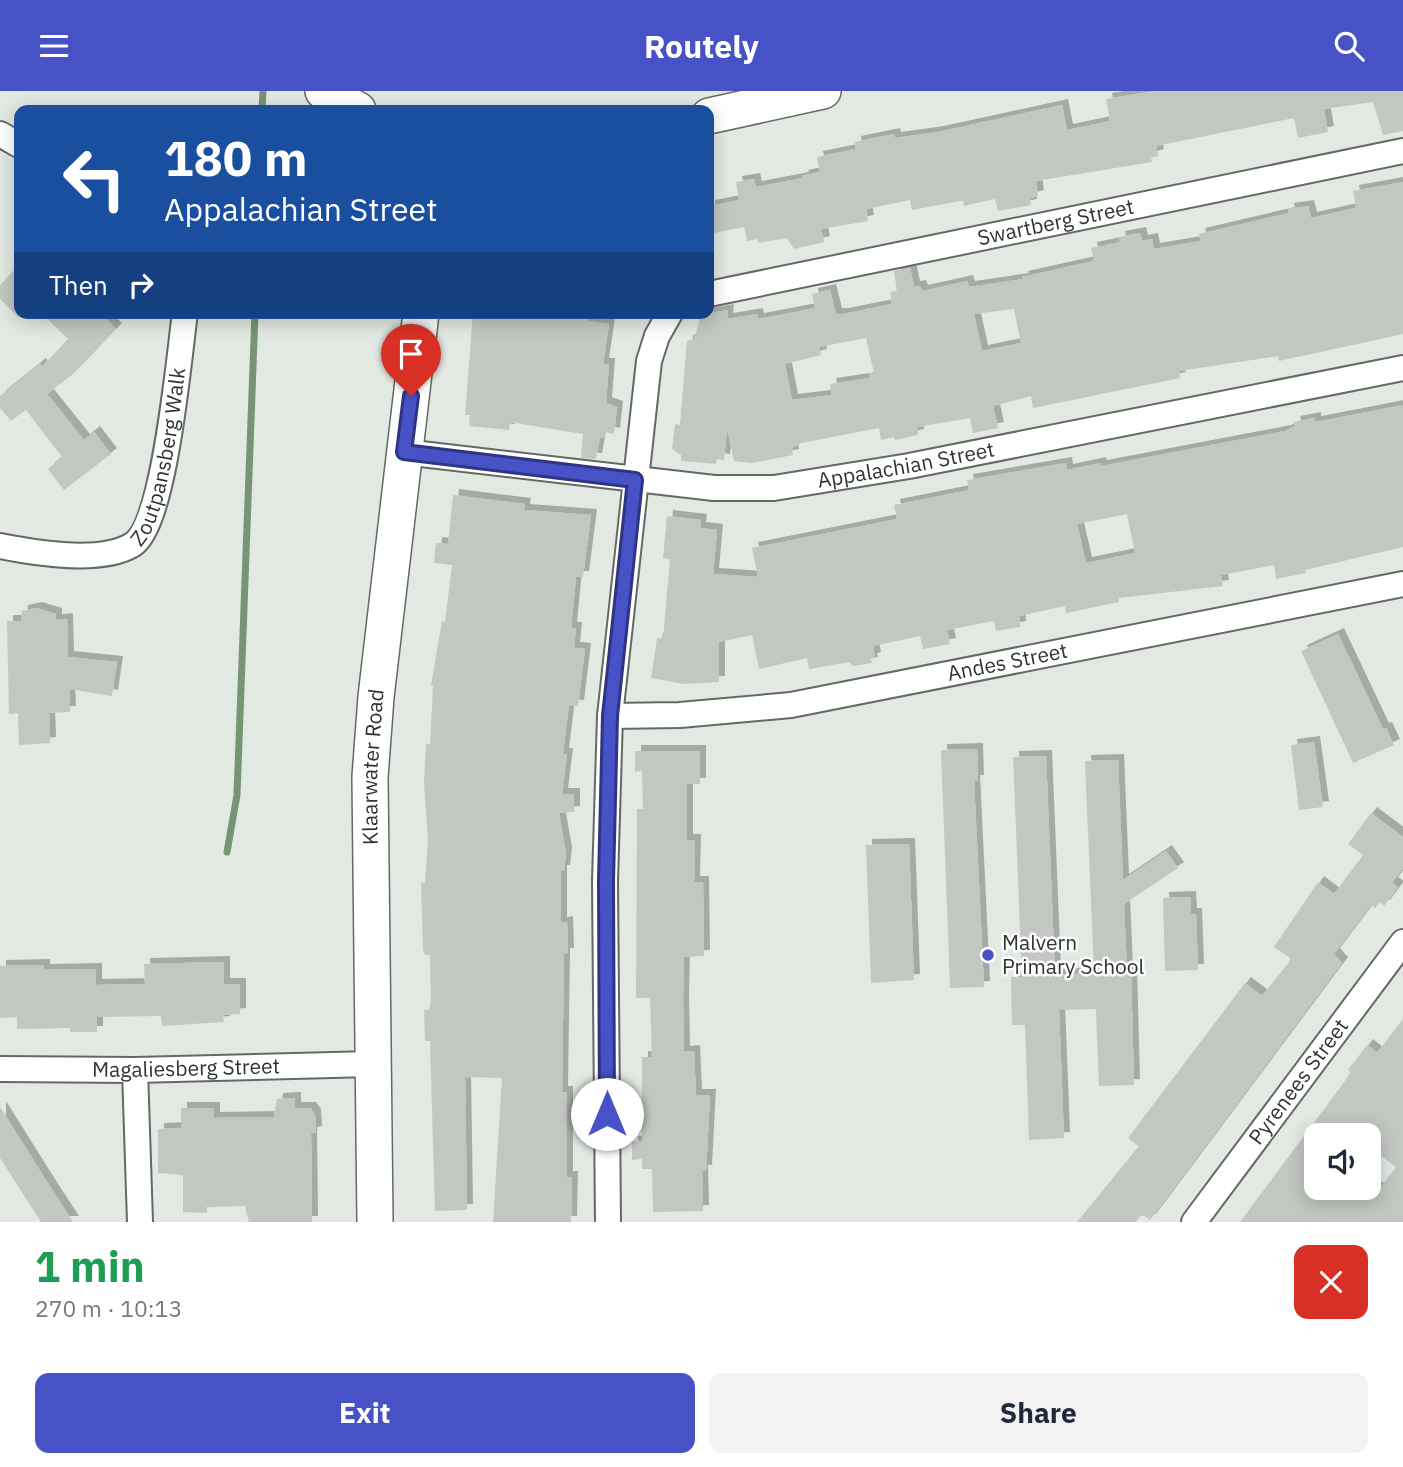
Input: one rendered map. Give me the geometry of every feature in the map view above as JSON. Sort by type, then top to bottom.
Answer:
[{"type":"street","points":[[323,91],[349,105]]},
{"type":"street","points":[[714,115],[823,91]]},
{"type":"street","name":"Swartberg Street","points":[[714,293],[1403,151]]},
{"type":"street","name":"Zoutpansberg Walk","points":[[0,546],[64,555],[93,554],[133,545],[146,533],[154,513],[166,446],[184,319]]},
{"type":"street","name":"Klaarwater Road","points":[[375,1222],[370,777],[376,697],[421,319]]},
{"type":"street","points":[[608,1222],[606,881],[610,716],[649,361],[657,336],[667,319]]},
{"type":"street","name":"Appalachian Street","points":[[404,452],[714,488],[774,488],[828,481],[1403,368]]},
{"type":"street","name":"Andes Street","points":[[610,716],[680,715],[791,705],[1403,584]]},
{"type":"street","name":"Pyrenees Street","points":[[1194,1222],[1403,942]]},
{"type":"street","name":"Magaliesberg Street","points":[[0,1069],[135,1070],[372,1064]]},
{"type":"street","points":[[135,1070],[140,1222]]},
{"type":"building","points":[[1155,91],[1403,91],[1403,131],[1383,135],[1373,102],[1324,109],[1328,132],[1298,138],[1294,118],[1156,146],[1158,155],[1151,157],[1152,162],[1036,181],[1038,196],[1030,198],[1031,205],[998,211],[995,199],[964,206],[963,201],[960,201],[912,210],[910,200],[866,209],[868,221],[821,229],[824,242],[794,249],[787,238],[758,243],[758,239],[747,241],[744,227],[714,233],[714,205],[739,200],[736,182],[754,179],[756,187],[803,178],[802,176],[820,172],[817,157],[856,149],[855,142],[894,134],[895,138],[938,132],[1062,105],[1067,130],[1110,121],[1106,99]]},
{"type":"building","points":[[1403,182],[1403,334],[1279,361],[1278,356],[1179,371],[1180,378],[1033,408],[1031,396],[993,406],[998,428],[973,433],[970,418],[917,427],[918,435],[895,440],[894,437],[881,440],[879,428],[801,443],[792,448],[793,455],[752,463],[734,461],[727,428],[724,460],[717,459],[716,464],[681,461],[681,455],[672,449],[675,424],[680,425],[687,341],[694,339],[700,319],[714,319],[714,313],[728,310],[727,319],[757,314],[758,319],[790,313],[815,308],[812,294],[830,290],[836,314],[843,314],[892,304],[890,292],[897,291],[894,271],[910,268],[914,287],[920,286],[922,291],[967,281],[969,287],[1023,279],[1022,277],[1094,261],[1091,248],[1120,242],[1119,237],[1140,233],[1142,241],[1152,239],[1154,249],[1201,241],[1199,234],[1289,213],[1288,209],[1308,206],[1311,218],[1356,208],[1353,191]],"holes":[[[1014,309],[1021,343],[982,351],[974,314]],[[866,338],[874,373],[869,374],[870,378],[830,384],[832,395],[792,400],[785,364],[821,355],[819,347]]]},
{"type":"building","points":[[14,270],[14,313],[0,299],[0,285]]},
{"type":"building","points":[[47,319],[106,319],[116,329],[73,374],[47,394],[84,440],[94,432],[111,454],[64,490],[48,469],[62,457],[26,410],[11,421],[0,408],[0,396],[40,364],[42,367],[68,339]]},
{"type":"building","points":[[473,319],[588,319],[609,324],[603,364],[609,364],[606,403],[617,407],[614,434],[605,432],[604,438],[600,437],[596,459],[581,458],[583,434],[510,422],[509,430],[469,426],[470,415],[465,415]]},
{"type":"building","points":[[1403,405],[1403,547],[1276,579],[1274,565],[1221,575],[1223,586],[1119,598],[1119,602],[1066,613],[1065,606],[1019,616],[1020,627],[996,631],[994,621],[947,630],[950,644],[923,649],[920,636],[873,646],[875,658],[871,659],[872,663],[853,666],[849,662],[809,669],[807,658],[759,669],[752,635],[719,642],[719,682],[684,684],[651,678],[657,638],[663,639],[670,559],[663,558],[667,516],[701,520],[700,528],[717,530],[713,574],[758,577],[752,548],[897,519],[894,505],[969,490],[967,480],[1066,463],[1067,470],[1100,463],[1101,466],[1285,431],[1295,426],[1294,422],[1315,418],[1315,422]],"holes":[[[1127,514],[1135,553],[1086,563],[1077,524]]]},
{"type":"building","points":[[453,495],[525,504],[524,510],[591,515],[583,577],[576,577],[571,628],[576,628],[574,648],[585,649],[578,706],[569,705],[563,754],[567,754],[562,794],[574,794],[574,812],[559,813],[566,853],[564,871],[561,871],[561,923],[567,922],[568,954],[564,954],[562,1092],[567,1092],[567,1177],[572,1177],[571,1222],[493,1222],[502,1078],[465,1077],[467,1210],[435,1211],[430,1041],[425,1041],[424,1010],[431,1009],[430,955],[425,955],[423,950],[421,883],[425,882],[428,841],[424,783],[426,744],[430,744],[431,686],[442,621],[445,622],[452,565],[434,563],[436,543],[448,544]]},
{"type":"building","points":[[36,608],[56,614],[56,620],[67,619],[68,657],[117,662],[112,696],[69,689],[70,712],[49,713],[50,743],[19,745],[18,713],[9,714],[7,621],[21,621],[22,611]]},
{"type":"building","points":[[1338,634],[1383,729],[1386,728],[1394,745],[1353,763],[1301,651]]},
{"type":"building","points":[[1314,742],[1323,807],[1299,810],[1291,745]]},
{"type":"building","points":[[977,749],[978,781],[974,781],[984,987],[950,988],[941,750]]},
{"type":"building","points":[[635,751],[700,751],[700,784],[687,784],[687,840],[695,840],[694,882],[703,882],[704,956],[684,957],[683,998],[684,1052],[694,1051],[696,1095],[710,1095],[706,1171],[702,1171],[703,1211],[653,1212],[652,1169],[642,1169],[642,1159],[632,1160],[632,1142],[642,1141],[642,1057],[652,1057],[650,998],[636,998],[637,809],[643,809],[642,771],[635,772]]},
{"type":"building","points":[[1046,756],[1055,975],[1094,973],[1085,761],[1118,760],[1123,880],[1166,851],[1178,868],[1124,904],[1127,972],[1131,972],[1134,1085],[1099,1086],[1096,1009],[1059,1010],[1064,1138],[1029,1140],[1025,1025],[1012,1025],[1011,977],[1022,977],[1013,757]]},
{"type":"building","points":[[1371,813],[1403,837],[1403,868],[1392,883],[1398,887],[1384,906],[1380,902],[1375,908],[1371,905],[1334,954],[1342,963],[1150,1220],[1142,1214],[1136,1222],[1077,1222],[1139,1146],[1128,1138],[1245,983],[1262,996],[1289,962],[1290,958],[1274,947],[1318,882],[1334,894],[1363,855],[1348,844]]},
{"type":"building","points":[[909,844],[914,980],[871,983],[866,845]]},
{"type":"building","points":[[1190,897],[1191,914],[1196,914],[1198,970],[1165,971],[1163,898]]},
{"type":"building","points":[[224,962],[224,984],[240,984],[240,1014],[223,1015],[224,1022],[162,1026],[161,1016],[97,1017],[97,1032],[70,1032],[70,1028],[17,1029],[17,1017],[0,1018],[0,966],[44,965],[44,970],[96,969],[96,985],[145,984],[144,964]]},
{"type":"building","points":[[1403,1019],[1403,1222],[1240,1222],[1304,1136],[1304,1200],[1381,1200],[1381,1187],[1396,1167],[1381,1156],[1381,1123],[1314,1123],[1345,1081],[1350,1072],[1348,1070],[1367,1045],[1377,1053]]},
{"type":"building","points":[[295,1098],[295,1108],[310,1108],[315,1115],[316,1132],[311,1133],[312,1222],[249,1222],[245,1206],[207,1207],[207,1213],[183,1212],[183,1175],[158,1173],[158,1129],[181,1128],[181,1108],[214,1108],[214,1118],[274,1117],[277,1099]]},
{"type":"building","points":[[0,1107],[73,1222],[41,1222],[0,1158]]},
{"type":"waterway","points":[[262,105],[263,91]]},
{"type":"waterway","points":[[227,852],[237,795],[255,319]]},
{"type":"place","name":"Malvern Primary School","points":[[988,955]]},
{"type":"route","points":[[411,396],[404,452],[635,480],[610,716],[606,881],[607,1114]]}]
